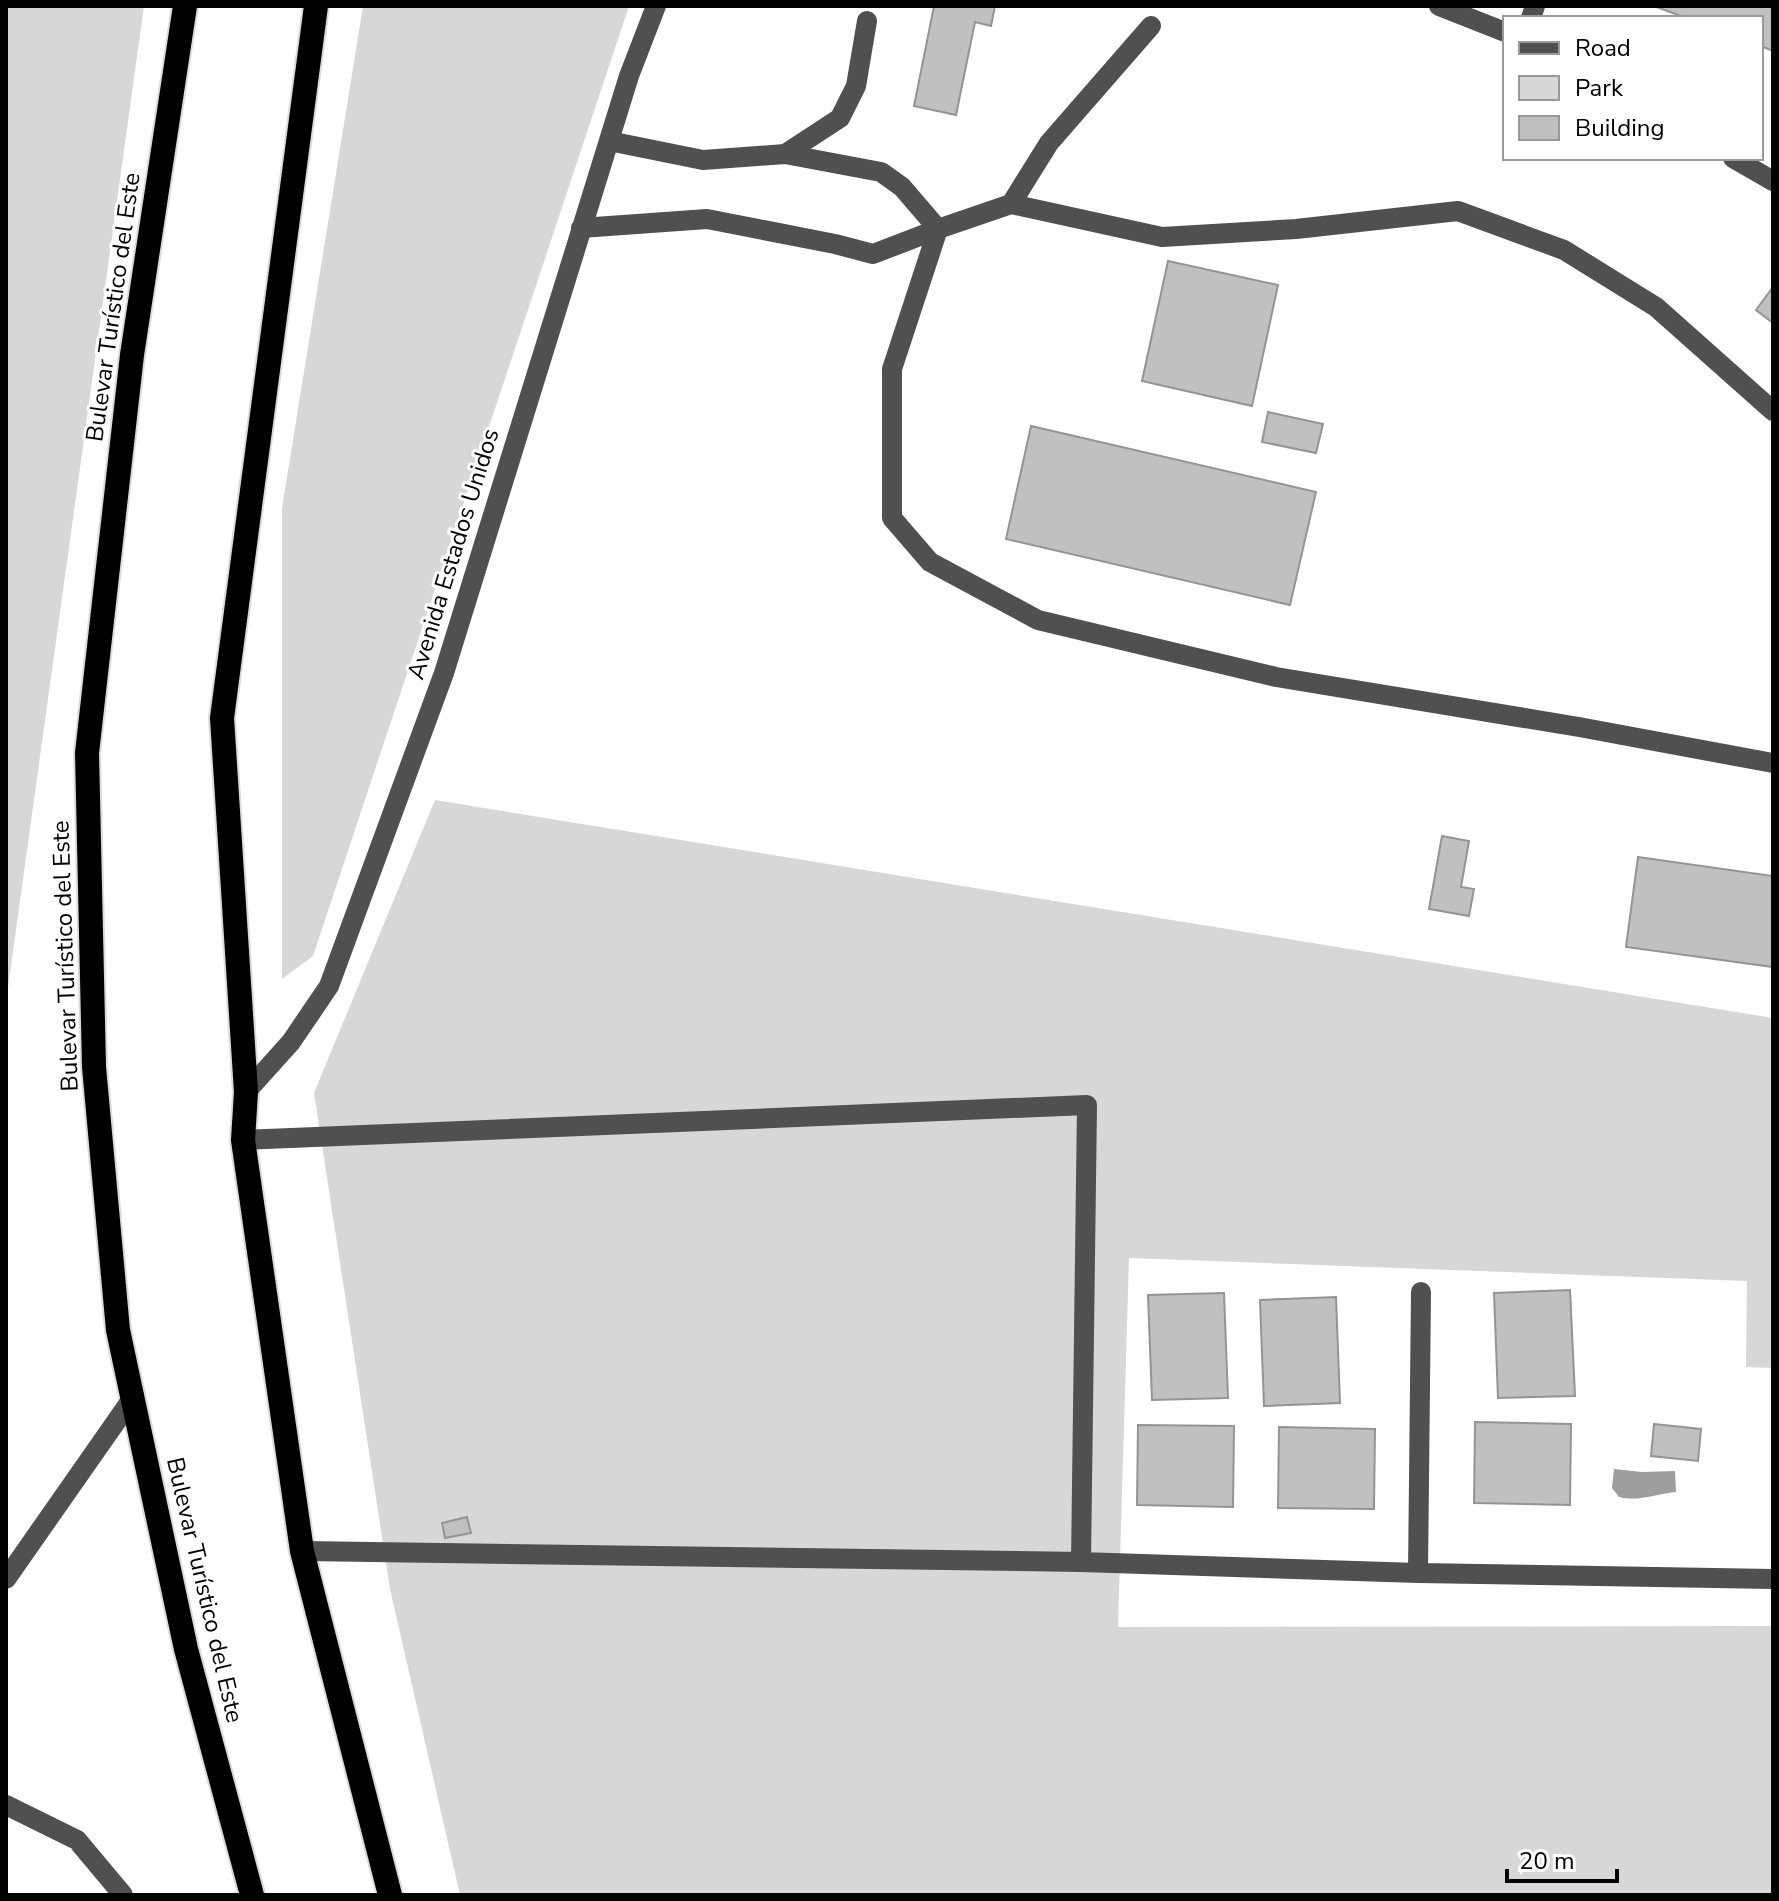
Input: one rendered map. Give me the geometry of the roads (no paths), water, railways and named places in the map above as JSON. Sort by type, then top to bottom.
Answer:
[{"type":"highway","name":"Bulevar Turístico del Este","points":[[185,6],[132,355],[87,753],[94,1067],[118,1330],[186,1649],[252,1895]]},
{"type":"highway","points":[[316,6],[222,718],[246,1092],[243,1140],[302,1551],[390,1895]]},
{"type":"street","name":"Avenida Estados Unidos","points":[[246,1092],[291,1042],[329,986],[444,673],[629,76],[656,6]]},
{"type":"street","points":[[1439,6],[1503,31]]},
{"type":"street","points":[[785,154],[840,118],[856,86],[867,21]]},
{"type":"street","points":[[1011,204],[1049,143],[1151,26]]},
{"type":"street","points":[[609,141],[703,160],[785,154],[881,172],[902,187],[938,229]]},
{"type":"street","points":[[1736,160],[1773,181]]},
{"type":"street","points":[[581,228],[707,219],[873,254],[1011,204],[1162,237],[1296,229],[1458,211],[1564,250],[1656,307],[1773,411]]},
{"type":"street","points":[[938,229],[892,369],[892,518],[930,562],[1038,620],[1247,670],[1773,763]]},
{"type":"street","points":[[243,1140],[1087,1105],[1081,1562]]},
{"type":"street","points":[[1418,1573],[1421,1292]]},
{"type":"street","points":[[6,1579],[134,1396]]},
{"type":"street","points":[[302,1551],[1081,1562],[1418,1573],[1773,1579]]},
{"type":"street","points":[[6,1805],[77,1840],[123,1895]]}]
